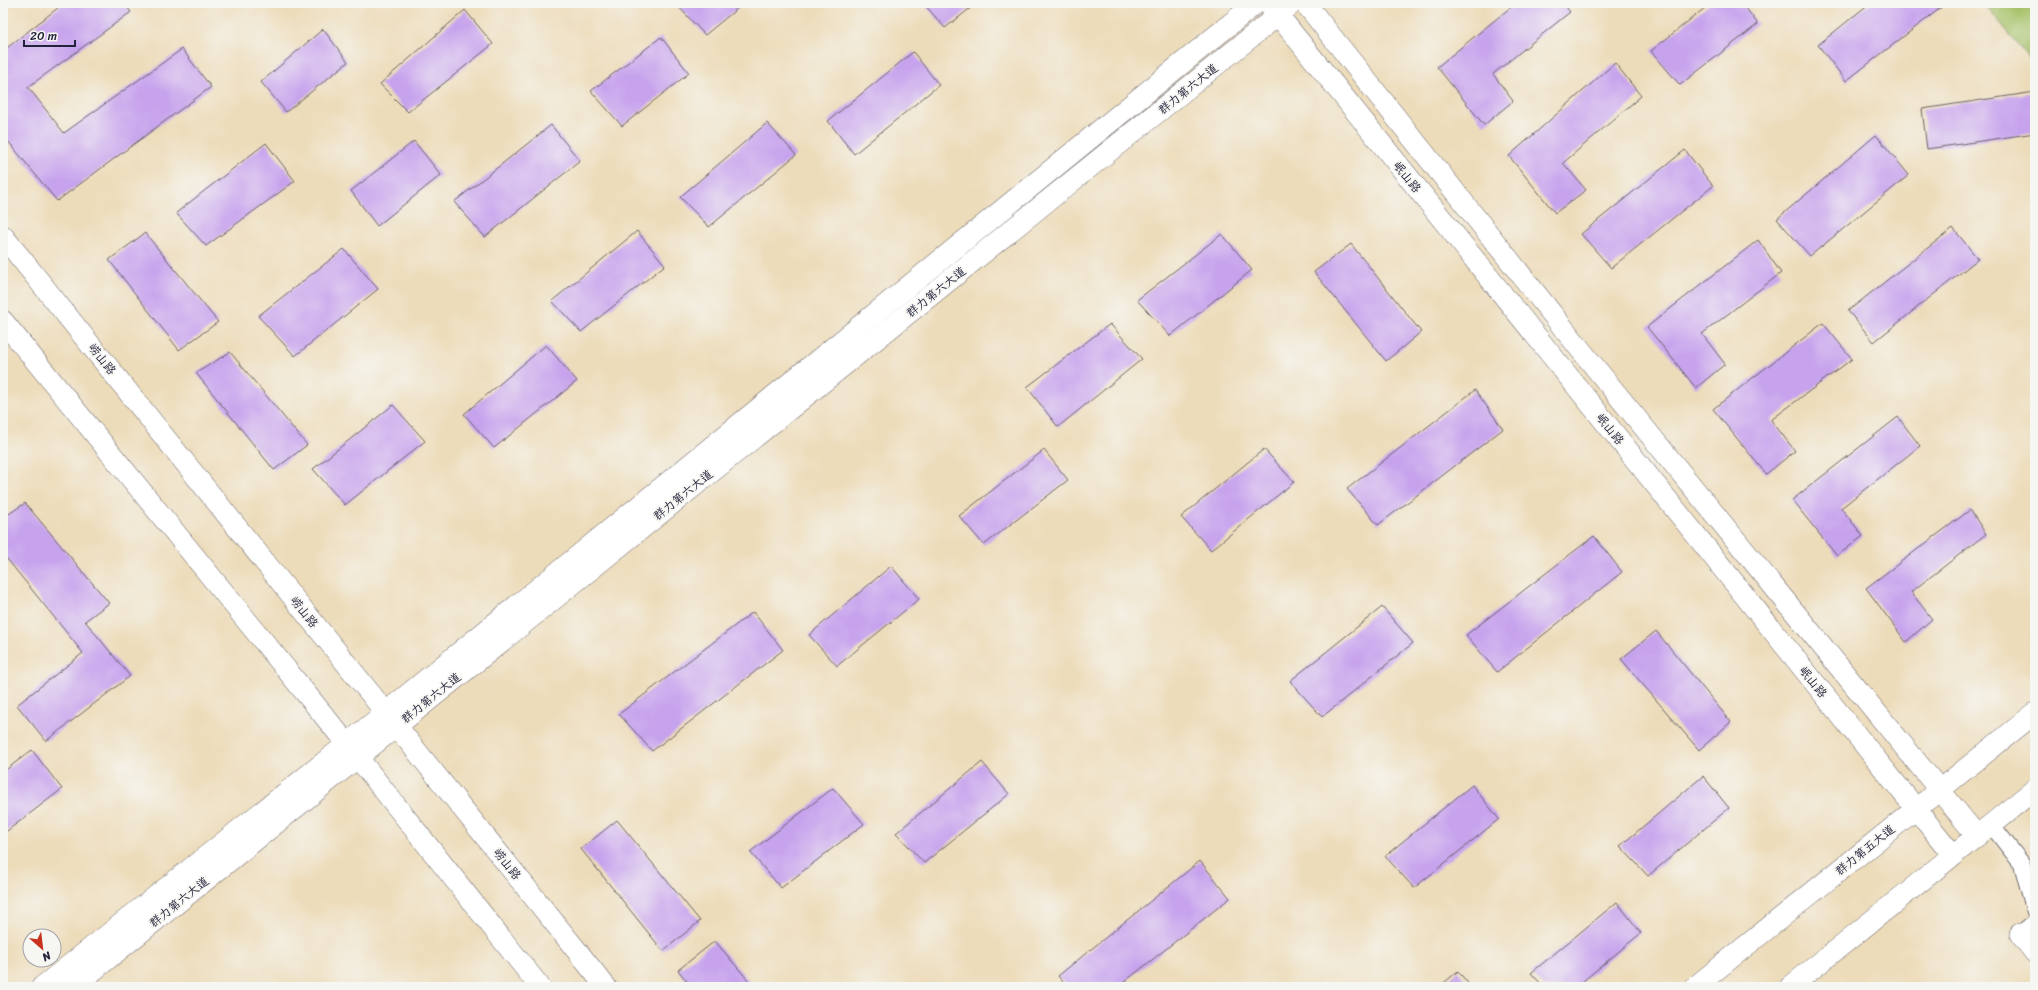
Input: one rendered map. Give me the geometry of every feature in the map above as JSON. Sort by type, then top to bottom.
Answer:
[{"type":"main road","name":"群力第六大道","points":[[73,987],[390,719],[1256,3]]},
{"type":"main road","name":"群力第六大道","points":[[390,719],[1273,10],[1293,3]]},
{"type":"main road","points":[[1305,3],[1580,349],[1939,789],[1984,830]]},
{"type":"main road","name":"岷山路","points":[[1273,10],[1953,855]]},
{"type":"main road","name":"崂山路","points":[[3,236],[606,987]]},
{"type":"main road","points":[[3,321],[352,751],[540,987]]},
{"type":"main road","name":"群力第五大道","points":[[1695,987],[2035,712]]},
{"type":"main road","name":"群力第六大道","points":[[42,987],[352,751]]},
{"type":"main road","points":[[1790,987],[2035,789]]},
{"type":"main road","points":[[2028,928],[2035,953]]},
{"type":"street","points":[[1984,830],[2022,864],[2035,912]]},
{"type":"green space","points":[[1984,3],[2035,3],[2035,65]]},
{"type":"building","points":[[64,3],[124,3],[131,12],[28,87],[64,133],[182,49],[211,87],[57,201],[3,135],[3,51]]},
{"type":"building","points":[[675,3],[744,3],[705,35]]},
{"type":"building","points":[[923,3],[977,3],[945,28]]},
{"type":"building","points":[[1516,3],[1563,3],[1570,12],[1493,74],[1513,101],[1484,125],[1437,67]]},
{"type":"building","points":[[1711,3],[1742,3],[1758,24],[1680,85],[1651,51]]},
{"type":"building","points":[[1870,3],[1947,3],[1846,81],[1818,45]]},
{"type":"building","points":[[465,10],[493,44],[408,112],[380,84]]},
{"type":"building","points":[[323,29],[348,62],[286,112],[261,82]]},
{"type":"building","points":[[661,37],[689,73],[622,126],[591,91]]},
{"type":"building","points":[[913,52],[939,85],[854,154],[828,121]]},
{"type":"building","points":[[1615,63],[1641,96],[1563,163],[1586,190],[1555,213],[1509,156]]},
{"type":"building","points":[[2035,92],[2035,133],[1927,149],[1922,109]]},
{"type":"building","points":[[767,123],[796,155],[709,227],[680,197]]},
{"type":"building","points":[[551,125],[580,161],[485,237],[454,202]]},
{"type":"building","points":[[1876,135],[1909,175],[1810,256],[1777,219]]},
{"type":"building","points":[[414,141],[441,175],[377,226],[351,191]]},
{"type":"building","points":[[266,143],[295,181],[206,246],[176,213]]},
{"type":"building","points":[[1685,150],[1713,186],[1611,268],[1581,234]]},
{"type":"building","points":[[1953,228],[1978,259],[1874,342],[1848,311]]},
{"type":"building","points":[[637,231],[665,265],[581,332],[552,301]]},
{"type":"building","points":[[145,233],[218,322],[179,350],[109,260]]},
{"type":"building","points":[[1222,234],[1252,270],[1170,336],[1137,300]]},
{"type":"building","points":[[1758,240],[1781,273],[1702,334],[1725,364],[1696,388],[1647,327]]},
{"type":"building","points":[[1351,244],[1421,332],[1386,361],[1314,272]]},
{"type":"building","points":[[344,249],[378,289],[295,356],[258,316]]},
{"type":"building","points":[[1823,323],[1852,359],[1771,420],[1795,451],[1766,474],[1713,409]]},
{"type":"building","points":[[1110,324],[1142,359],[1058,427],[1027,387]]},
{"type":"building","points":[[546,345],[577,381],[494,448],[464,414]]},
{"type":"building","points":[[230,352],[307,445],[274,470],[196,373]]},
{"type":"building","points":[[1475,390],[1503,429],[1378,525],[1347,489]]},
{"type":"building","points":[[393,405],[425,441],[345,505],[313,469]]},
{"type":"building","points":[[1898,417],[1920,446],[1841,508],[1863,536],[1837,556],[1792,500]]},
{"type":"building","points":[[1264,449],[1294,482],[1211,550],[1181,517]]},
{"type":"building","points":[[1044,450],[1068,480],[984,545],[959,516]]},
{"type":"building","points":[[25,503],[109,603],[85,621],[130,676],[46,741],[17,705],[83,653],[3,554],[3,518]]},
{"type":"building","points":[[1970,510],[1986,534],[1911,592],[1932,619],[1906,642],[1866,588]]},
{"type":"building","points":[[1594,536],[1622,572],[1497,672],[1466,635]]},
{"type":"building","points":[[891,566],[919,599],[837,666],[809,635]]},
{"type":"building","points":[[1382,607],[1413,643],[1322,717],[1290,681]]},
{"type":"building","points":[[753,612],[783,650],[652,751],[619,714]]},
{"type":"building","points":[[1656,631],[1731,722],[1699,750],[1621,659]]},
{"type":"building","points":[[32,750],[62,789],[3,834],[3,772]]},
{"type":"building","points":[[982,762],[1009,794],[924,863],[896,833]]},
{"type":"building","points":[[1703,776],[1729,808],[1648,876],[1620,846]]},
{"type":"building","points":[[1472,785],[1499,819],[1414,888],[1385,856]]},
{"type":"building","points":[[833,788],[864,824],[781,888],[750,852]]},
{"type":"building","points":[[617,820],[700,921],[663,951],[581,849]]},
{"type":"building","points":[[1200,861],[1230,898],[1118,987],[1067,987],[1058,976]]},
{"type":"building","points":[[1617,902],[1641,933],[1576,987],[1544,987],[1531,973]]},
{"type":"building","points":[[715,941],[754,987],[691,987],[678,970]]},
{"type":"building","points":[[1458,971],[1471,987],[1439,987]]}]
